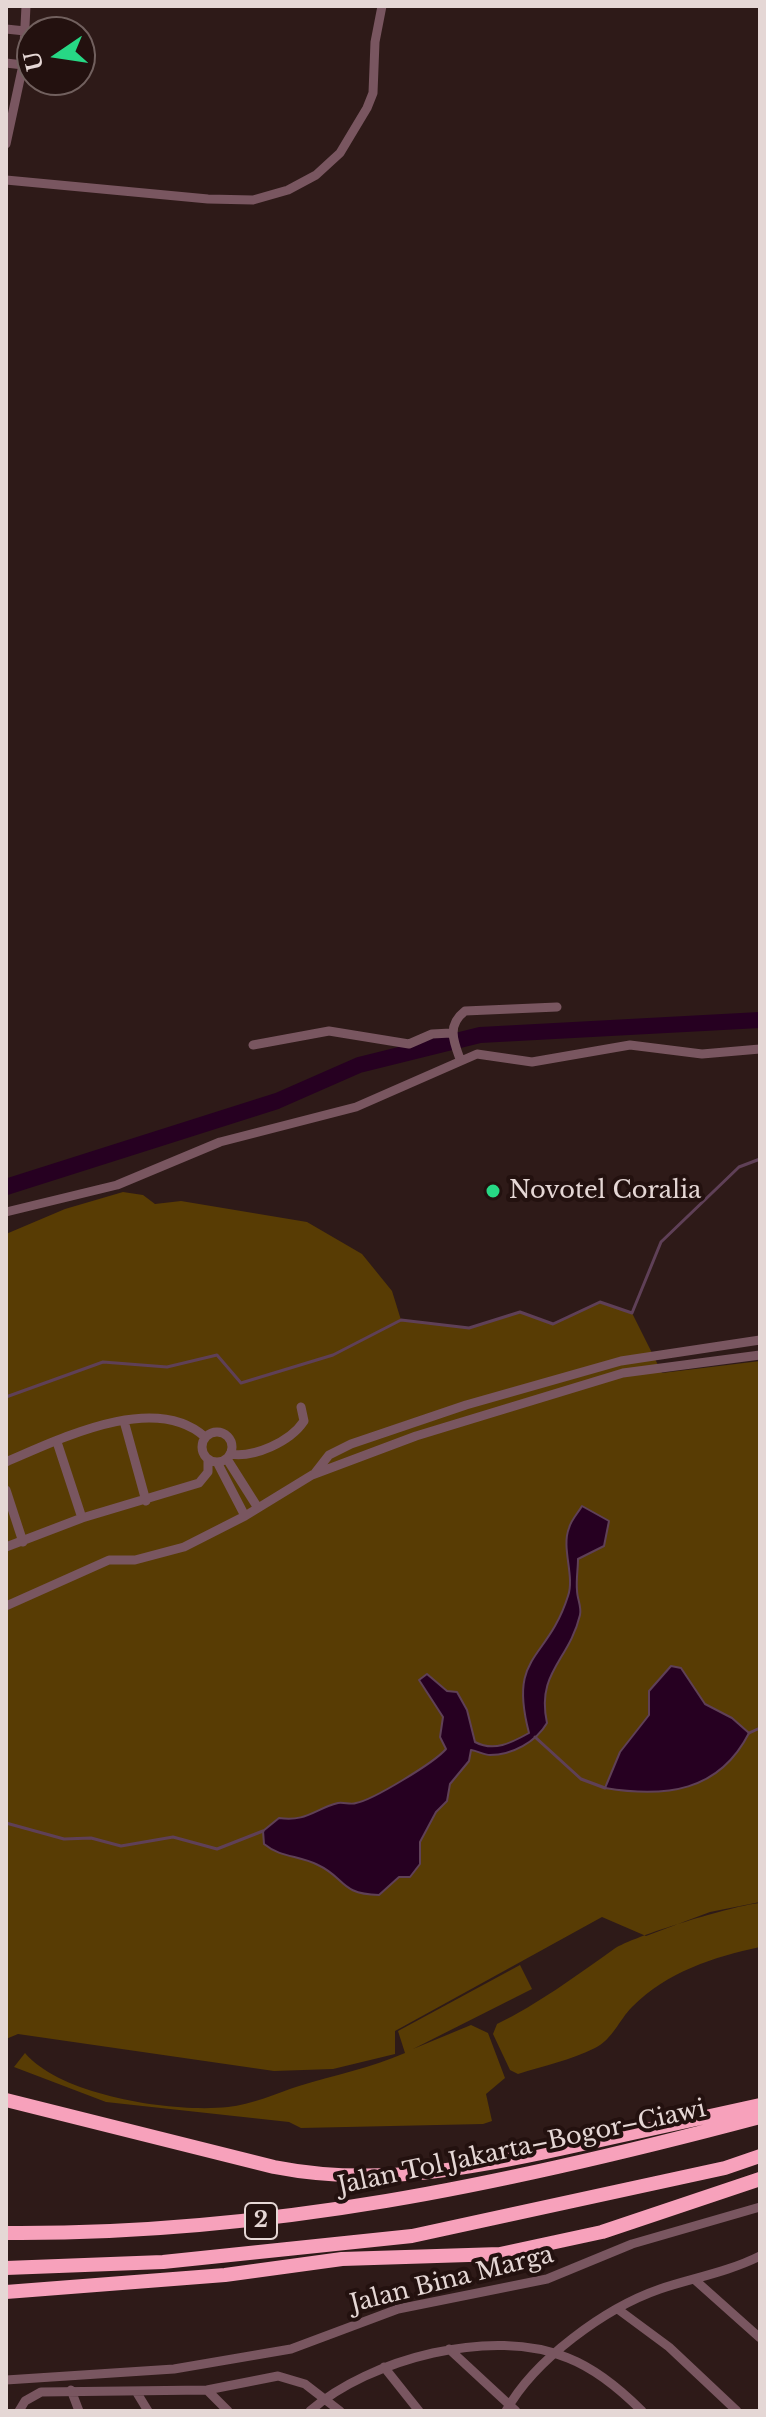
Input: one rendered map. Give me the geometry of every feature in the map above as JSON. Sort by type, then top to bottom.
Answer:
[{"type":"highway","points":[[6,2100],[305,2174],[385,2178],[481,2166],[760,2105]]},
{"type":"highway","name":"Jalan Tol Jakarta–Bogor–Ciawi","points":[[6,2233],[181,2227],[331,2213],[512,2178],[760,2117]]},
{"type":"highway","name":"2","points":[[6,2268],[163,2262],[412,2236],[725,2168],[760,2156]]},
{"type":"highway","points":[[6,2292],[225,2275],[342,2259],[500,2254],[602,2232],[760,2179]]},
{"type":"street","points":[[6,180],[208,199],[253,200],[288,190],[316,175],[340,153],[367,108],[373,93],[375,42],[382,6]]},
{"type":"street","points":[[7,139],[11,102]]},
{"type":"street","points":[[459,1055],[452,1035],[457,1018],[470,1009],[504,1012],[557,1007]]},
{"type":"street","points":[[253,1045],[329,1031],[409,1044],[432,1034],[452,1035]]},
{"type":"street","points":[[6,1212],[129,1181],[220,1142],[356,1107],[459,1055],[488,1054],[532,1062],[630,1045],[702,1054],[760,1049]]},
{"type":"street","points":[[312,1475],[329,1455],[351,1444],[466,1405],[621,1361],[760,1340]]},
{"type":"street","points":[[726,1344],[728,1359]]},
{"type":"street","points":[[7,1608],[109,1560],[135,1560],[163,1554],[245,1516],[312,1475],[471,1417],[623,1373],[760,1355]]},
{"type":"street","points":[[621,1361],[623,1373]]},
{"type":"street","points":[[220,1459],[257,1452],[290,1435],[304,1421],[301,1407]]},
{"type":"street","points":[[6,1462],[95,1425],[124,1421],[181,1423],[194,1427],[205,1437]]},
{"type":"street","points":[[124,1421],[146,1501]]},
{"type":"street","points":[[6,1547],[82,1518],[199,1483],[220,1459],[228,1436],[216,1431],[205,1437],[201,1449],[220,1459],[258,1508]]},
{"type":"street","points":[[57,1442],[82,1518]]},
{"type":"street","points":[[220,1459],[245,1516]]},
{"type":"street","points":[[6,1490],[23,1542]]},
{"type":"street","name":"Jalan Bina Marga","points":[[6,2380],[174,2369],[291,2349],[398,2309],[547,2279],[642,2240],[760,2207]]},
{"type":"street","points":[[449,2349],[510,2409],[552,2354],[619,2310],[658,2290],[760,2256]]},
{"type":"street","points":[[695,2280],[760,2338]]},
{"type":"street","points":[[619,2310],[669,2347],[737,2411]]},
{"type":"street","points":[[310,2411],[326,2397],[384,2367],[449,2349],[508,2346],[565,2356],[601,2377],[642,2411]]},
{"type":"street","points":[[384,2367],[419,2411]]},
{"type":"street","points":[[19,2411],[25,2401],[41,2392],[207,2390],[278,2376],[291,2377],[326,2397],[340,2411]]},
{"type":"street","points":[[71,2390],[79,2411]]},
{"type":"street","points":[[207,2390],[228,2411]]},
{"type":"street","points":[[137,2393],[148,2411]]},
{"type":"shaded area","points":[[123,1192],[143,1195],[155,1204],[181,1201],[307,1222],[362,1254],[392,1291],[401,1320],[469,1328],[520,1312],[553,1324],[600,1302],[632,1313],[662,1373],[760,1361],[760,1902],[710,1912],[646,1936],[602,1917],[395,2031],[395,2054],[333,2069],[274,2071],[18,2034],[6,2039],[6,1234],[65,1209]]},
{"type":"shaded area","points":[[582,1506],[609,1521],[604,1546],[578,1559],[580,1615],[546,1691],[547,1723],[537,1736],[515,1750],[490,1755],[471,1750],[469,1761],[450,1784],[447,1801],[436,1812],[420,1842],[420,1864],[410,1877],[399,1877],[379,1895],[357,1892],[318,1865],[277,1852],[264,1844],[263,1831],[279,1818],[304,1817],[338,1803],[354,1804],[364,1800],[417,1771],[446,1749],[440,1737],[443,1717],[419,1680],[427,1674],[447,1691],[457,1692],[467,1710],[475,1742],[496,1746],[529,1733],[523,1687],[533,1659],[559,1618],[568,1596],[567,1536],[571,1522]]},
{"type":"shaded area","points":[[671,1666],[681,1668],[705,1704],[732,1718],[749,1733],[737,1753],[722,1768],[688,1786],[649,1792],[605,1788],[620,1752],[649,1715],[649,1691]]},
{"type":"shaded area","points":[[760,1903],[760,1947],[708,1961],[660,1984],[632,2007],[611,2034],[595,2048],[518,2074],[510,2070],[493,2034],[497,2024],[542,1999],[625,1943],[685,1922]]},
{"type":"shaded area","points":[[520,1965],[532,1989],[413,2049],[471,2025],[488,2033],[505,2078],[486,2094],[492,2121],[483,2124],[301,2128],[289,2122],[106,2102],[14,2067],[25,2053],[42,2068],[91,2091],[179,2107],[237,2106],[405,2053],[398,2031]]},
{"type":"waterway","points":[[6,1187],[277,1101],[359,1065],[480,1035],[760,1020]]},
{"type":"waterway","points":[[6,1397],[103,1362],[167,1367],[217,1355],[241,1383],[333,1355],[401,1320],[469,1328],[520,1312],[553,1324],[600,1302],[632,1313],[661,1242],[739,1167],[760,1159]]},
{"type":"waterway","points":[[749,1733],[760,1728]]},
{"type":"waterway","points":[[535,1737],[581,1779],[605,1788]]},
{"type":"waterway","points":[[6,1823],[64,1839],[91,1838],[121,1846],[173,1837],[217,1849],[263,1831]]},
{"type":"place","name":"Novotel Coralia","points":[[493,1191]]}]
